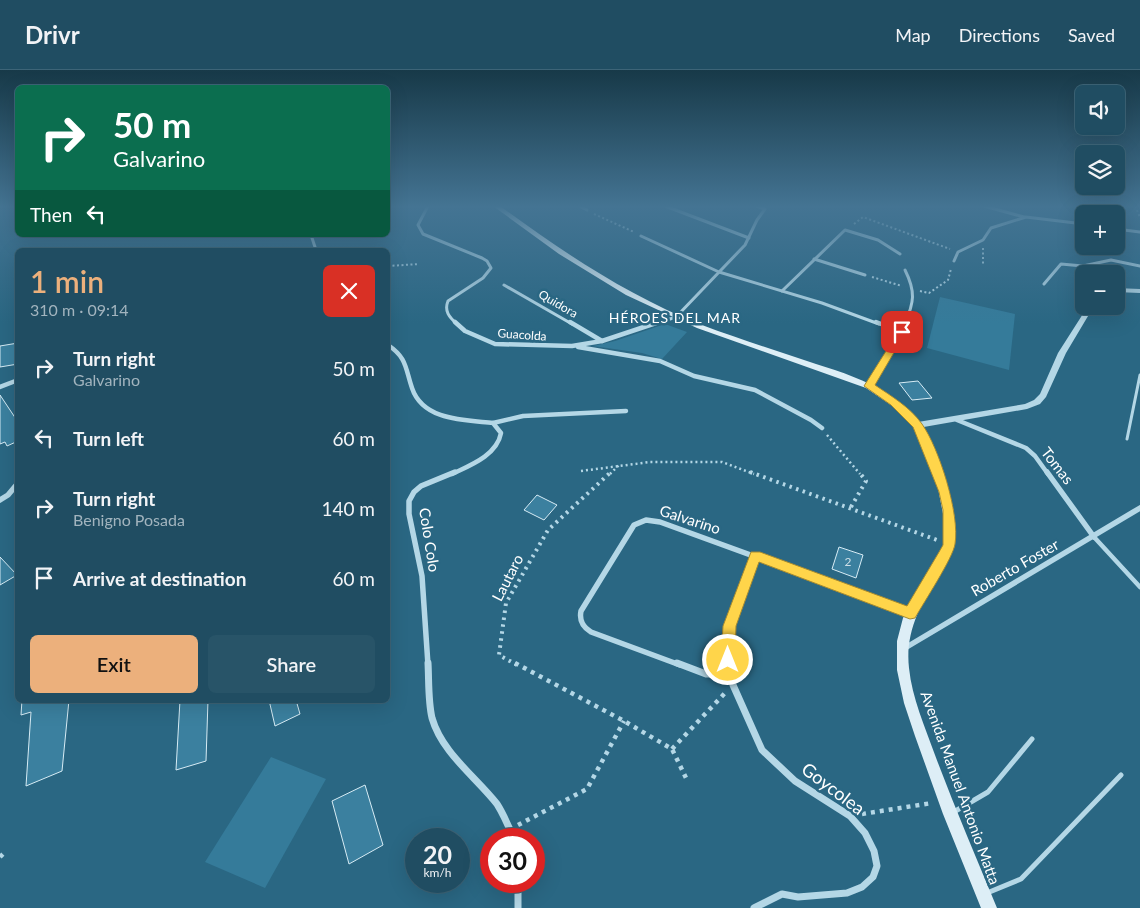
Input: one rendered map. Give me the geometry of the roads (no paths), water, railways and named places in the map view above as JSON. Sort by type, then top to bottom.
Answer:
[{"type":"main road","name":"Avenida Manuel Antonio Matta","points":[[548,245],[592,274],[676,317],[869,386],[894,402],[918,425],[945,492],[949,510],[949,545],[910,614],[902,636],[903,670],[909,698],[945,801],[989,908]]},
{"type":"street","name":"Guacolda","points":[[450,245],[482,258],[487,261],[491,268],[483,278],[448,301],[446,306],[451,318],[465,331],[484,341],[495,344],[572,346],[660,361],[694,376],[755,390],[803,415],[822,428]]},
{"type":"street","points":[[661,245],[719,272],[782,291],[902,332]]},
{"type":"street","points":[[676,317],[745,245]]},
{"type":"street","points":[[782,291],[829,245]]},
{"type":"street","points":[[886,245],[900,254]]},
{"type":"street","points":[[954,261],[958,252],[972,245]]},
{"type":"street","points":[[814,259],[865,275]]},
{"type":"street","points":[[1044,284],[1061,264],[1083,266],[1111,260],[1140,266]]},
{"type":"street","points":[[869,386],[902,332],[909,315],[913,289],[905,270]]},
{"type":"street","name":"Quidora","points":[[504,285],[602,341]]},
{"type":"street","points":[[1125,290],[1140,291]]},
{"type":"street","points":[[918,425],[957,420],[1027,406],[1036,402],[1043,395],[1062,353],[1085,315]]},
{"type":"street","name":"Guacolda","points":[[572,346],[602,341],[676,317]]},
{"type":"street","points":[[390,346],[402,354],[406,362],[412,390],[418,402],[430,411],[445,417],[460,421],[493,423],[523,416],[626,411]]},
{"type":"street","points":[[0,387],[15,381]]},
{"type":"street","name":"Tomas","points":[[957,420],[1026,448],[1035,456],[1094,536]]},
{"type":"street","name":"Colo Colo","points":[[493,423],[501,431],[501,438],[497,448],[485,458],[422,486],[414,492],[409,501],[409,514],[422,576],[432,717],[437,734],[490,796],[510,828]]},
{"type":"street","points":[[0,500],[8,495],[15,487]]},
{"type":"street","name":"Roberto Foster","points":[[902,649],[1140,508]]},
{"type":"street","name":"Galvarino","points":[[730,674],[706,674],[585,629],[579,617],[629,533],[639,521],[651,520],[660,522],[755,555],[910,614]]},
{"type":"street","name":"Goycolea","points":[[754,908],[782,894],[798,896],[847,893],[862,887],[874,877],[877,866],[874,850],[865,834],[850,816],[795,781],[762,750],[733,685],[730,674],[727,640],[729,626],[755,555]]},
{"type":"street","points":[[518,893],[518,908]]},
{"type":"lane","points":[[1127,439],[1140,377]]},
{"type":"lane","points":[[1094,536],[1140,587]]},
{"type":"lane","points":[[950,814],[988,792],[1032,739]]},
{"type":"lane","points":[[983,894],[1021,879],[1121,775]]},
{"type":"district","name":"HÉROES DEL MAR","points":[[675,318]]}]
